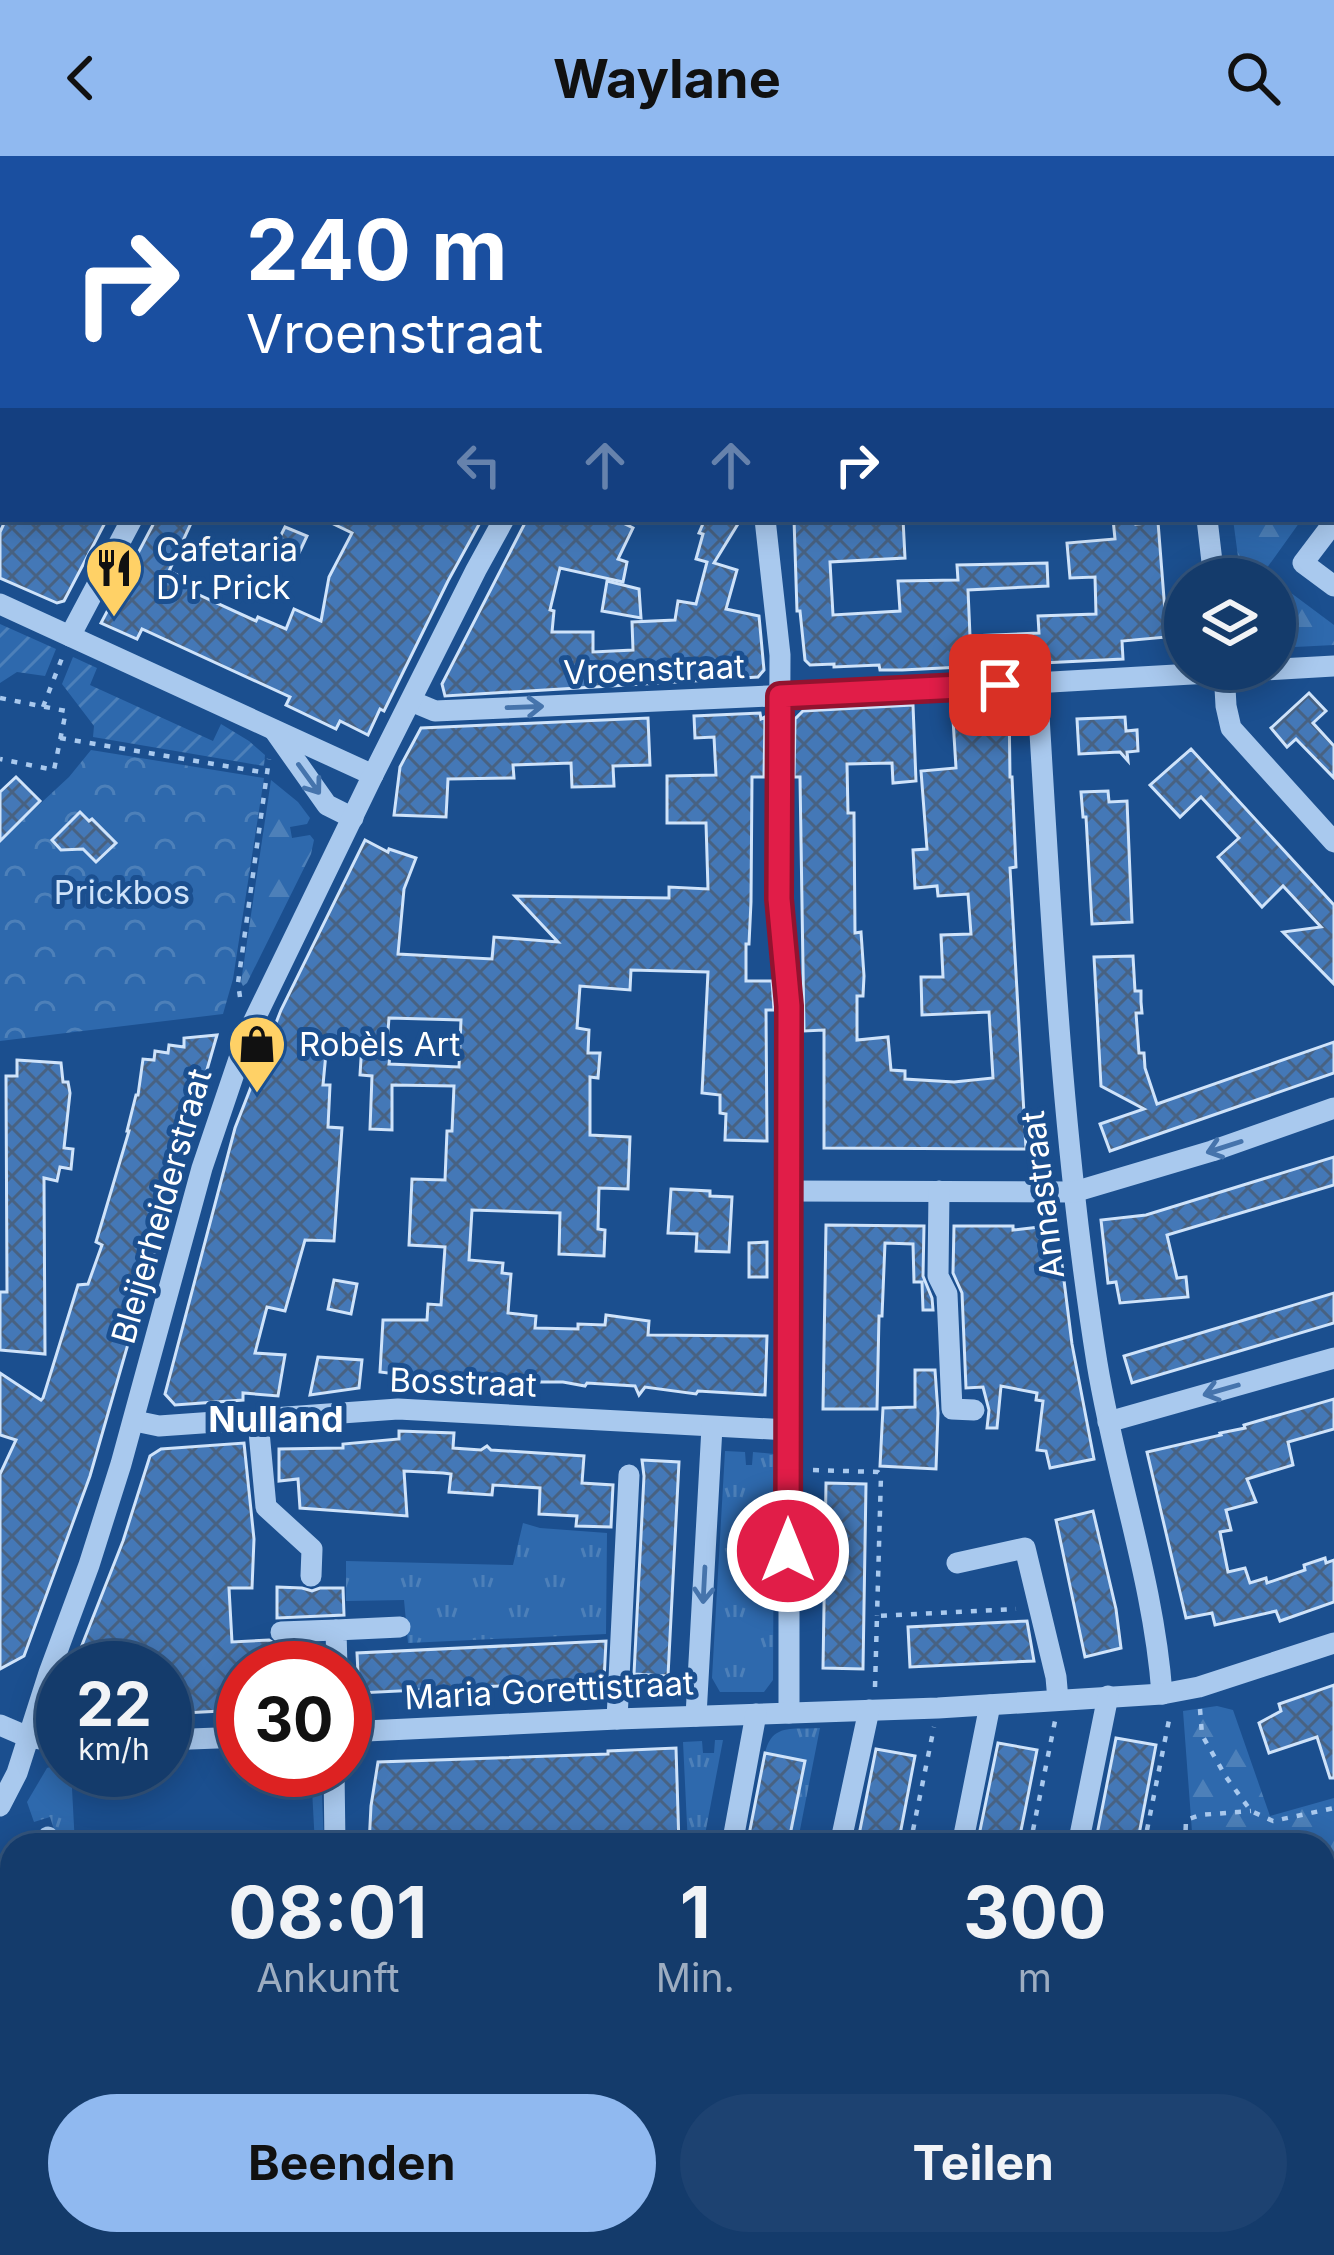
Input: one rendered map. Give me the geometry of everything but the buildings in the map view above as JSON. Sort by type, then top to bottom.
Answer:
[{"type":"street","points":[[70,636],[130,522]]},
{"type":"street","name":"Bleijerheiderstraat","points":[[0,1806],[17,1773],[89,1565],[135,1421],[202,1168],[247,1035],[502,522]]},
{"type":"street","points":[[765,522],[780,655],[779,899],[789,1006],[789,1713]]},
{"type":"street","points":[[1208,522],[1212,558]]},
{"type":"street","points":[[1334,522],[1303,563],[1334,586]]},
{"type":"street","points":[[0,604],[373,775]]},
{"type":"street","name":"Vroenstraat","points":[[1296,667],[1334,666]]},
{"type":"street","name":"Vroenstraat","points":[[411,701],[435,711],[1164,674]]},
{"type":"street","name":"Annastraat","points":[[1037,683],[1074,1192],[1097,1364],[1167,1693]]},
{"type":"street","points":[[1225,690],[1231,728],[1334,842]]},
{"type":"street","points":[[273,730],[327,805],[352,818]]},
{"type":"street","points":[[788,1190],[1074,1192],[1334,1108]]},
{"type":"street","points":[[938,1191],[938,1276],[946,1294],[952,1408],[974,1410]]},
{"type":"street","points":[[1108,1422],[1334,1358]]},
{"type":"street","name":"Bosstraat","points":[[135,1421],[159,1426],[398,1409],[788,1430]]},
{"type":"street","points":[[258,1420],[266,1507],[312,1549],[311,1576]]},
{"type":"street","points":[[696,1716],[712,1426]]},
{"type":"street","points":[[617,1719],[628,1475]]},
{"type":"street","points":[[957,1563],[1025,1548],[1058,1700]]},
{"type":"street","points":[[281,1632],[400,1628]]},
{"type":"street","points":[[335,1630],[336,1641]]},
{"type":"street","name":"Maria Gorettistraat","points":[[372,1731],[938,1708],[1167,1693],[1334,1643]]},
{"type":"street","points":[[1080,1833],[1108,1696]]},
{"type":"street","points":[[964,1833],[990,1705]]},
{"type":"street","points":[[843,1833],[869,1710]]},
{"type":"street","points":[[733,1833],[757,1714]]},
{"type":"street","points":[[0,1724],[36,1738]]},
{"type":"street","points":[[334,1797],[335,1833]]},
{"type":"path","points":[[43,707],[70,636]]},
{"type":"path","points":[[0,698],[65,711],[54,770],[0,759]]},
{"type":"path","points":[[247,1035],[238,983],[273,730]]},
{"type":"path","points":[[60,738],[267,773]]},
{"type":"path","points":[[788,1470],[881,1474],[875,1687],[869,1710]]},
{"type":"path","points":[[877,1616],[1039,1608]]},
{"type":"path","points":[[1199,1687],[1202,1735],[1251,1811],[1273,1821],[1334,1808]]},
{"type":"path","points":[[1146,1833],[1171,1711],[1167,1693]]},
{"type":"path","points":[[1032,1833],[1058,1700]]},
{"type":"path","points":[[912,1833],[938,1708]]},
{"type":"path","points":[[1185,1833],[1186,1820],[1251,1811]]},
{"type":"green space","points":[[1233,522],[1300,522],[1274,558],[1238,558]]},
{"type":"green space","points":[[1296,597],[1334,625],[1334,645],[1296,647]]},
{"type":"green space","points":[[0,624],[56,649],[45,676],[17,672],[0,683]]},
{"type":"green space","points":[[73,657],[97,668],[90,685],[213,741],[221,724],[265,755],[264,766],[93,737],[94,726],[62,684]]},
{"type":"green space","name":"Prickbos","points":[[91,750],[264,778],[233,979],[223,1014],[0,1041],[0,841]]},
{"type":"green space","points":[[271,780],[310,818],[307,824],[290,827],[292,838],[310,835],[314,840],[243,986],[241,982]]},
{"type":"green space","points":[[725,1451],[745,1452],[746,1465],[752,1465],[753,1452],[774,1454],[773,1680],[764,1692],[720,1692],[712,1678]]},
{"type":"green space","points":[[523,1523],[607,1533],[606,1634],[408,1643],[404,1600],[346,1601],[346,1561],[513,1565]]},
{"type":"green space","points":[[1217,1706],[1233,1710],[1270,1816],[1334,1798],[1334,1833],[1192,1833],[1183,1711]]},
{"type":"green space","points":[[820,1728],[799,1833],[790,1833],[805,1761],[765,1753],[773,1736]]},
{"type":"green space","points":[[715,1740],[723,1740],[705,1833],[687,1833],[683,1742],[702,1741],[703,1753],[714,1753]]},
{"type":"green space","points":[[36,1787],[36,1797],[72,1797],[74,1833],[55,1833],[50,1817],[34,1822],[27,1802]]},
{"type":"green space","points":[[312,1797],[322,1797],[324,1833],[314,1833]]},
{"type":"place","name":"Cafetaria D'r Prick","points":[[114,619]]},
{"type":"place","name":"Robèls Art","points":[[257,1095]]},
{"type":"district","name":"Nulland","points":[[276,1419]]},
{"type":"route","points":[[788,1551],[789,1006],[779,899],[780,696],[1000,685]]}]
